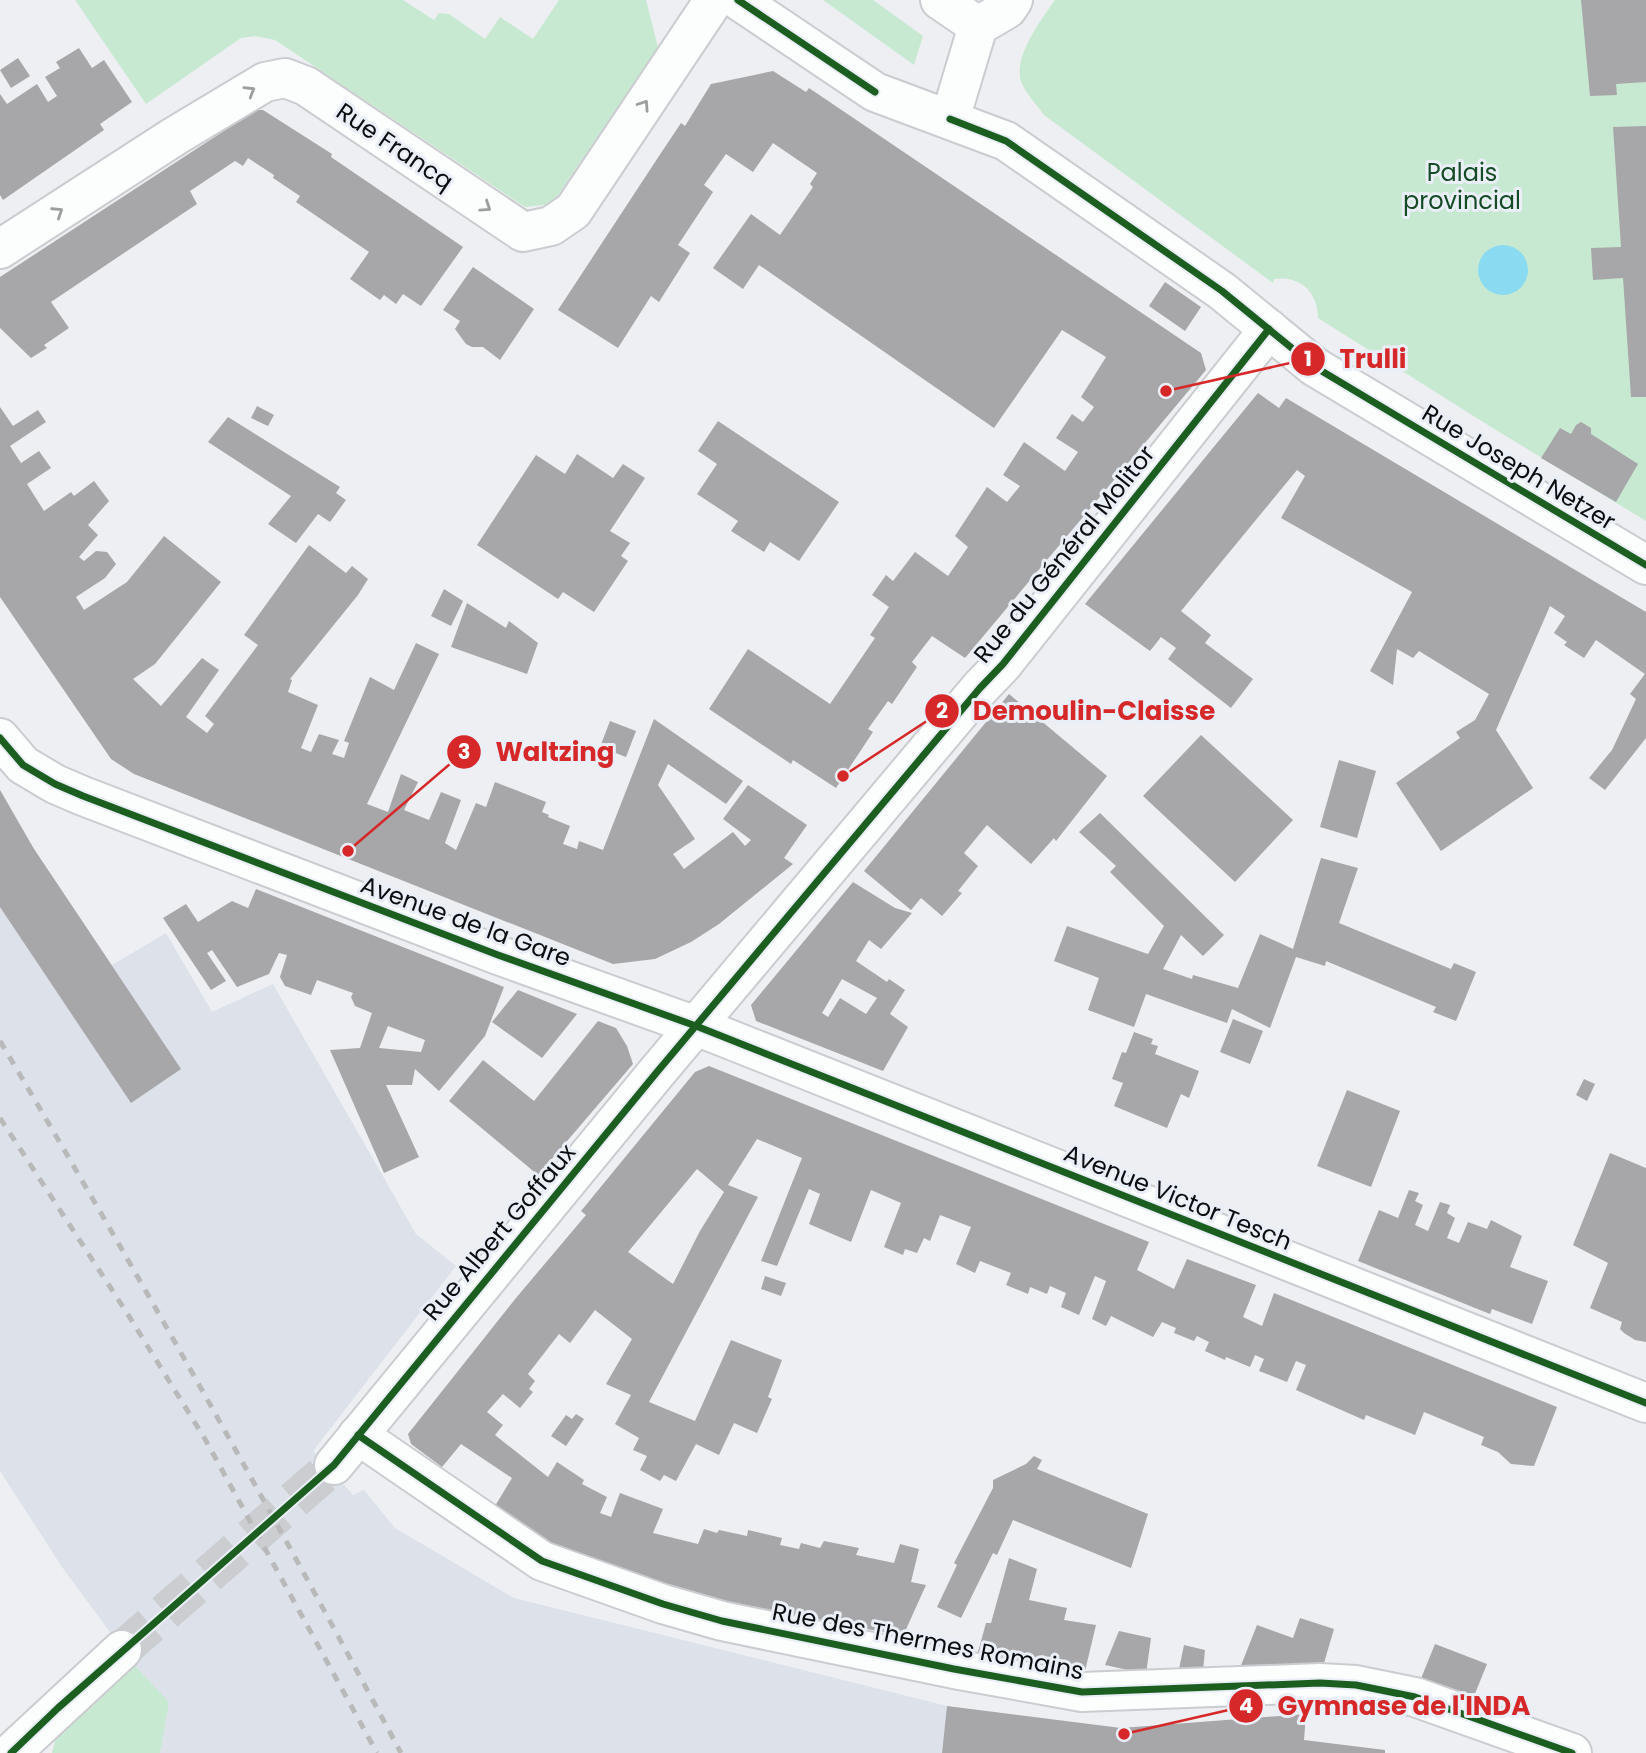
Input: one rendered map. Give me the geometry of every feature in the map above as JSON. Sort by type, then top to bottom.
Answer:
[{"type":"street","name":"Rue Francq","points":[[0,249],[175,136],[265,82],[285,78],[306,86],[523,232],[551,226],[573,211],[714,0]]},
{"type":"street","name":"Rue Joseph Netzer","points":[[738,0],[875,92],[1006,141],[1222,291],[1315,368],[1646,565]]},
{"type":"street","points":[[940,0],[978,26]]},
{"type":"street","points":[[950,119],[978,26],[1007,9],[1013,0]]},
{"type":"street","name":"Rue du Général Molitor","points":[[696,1026],[1003,664],[1269,329]]},
{"type":"street","name":"Avenue de la Gare","points":[[0,738],[23,765],[55,784],[83,796],[498,955],[696,1026]]},
{"type":"street","name":"Avenue Victor Tesch","points":[[696,1026],[1646,1403]]},
{"type":"street","name":"Rue Albert Goffaux","points":[[334,1465],[402,1379],[696,1026]]},
{"type":"street","name":"Rue des Thermes Romains","points":[[358,1436],[542,1561],[663,1604],[722,1621],[954,1669],[1082,1692],[1320,1683],[1356,1685],[1415,1696],[1572,1753]]},
{"type":"street","points":[[11,1753],[122,1650]]},
{"type":"shaded area","points":[[0,790],[34,849],[112,965],[166,933],[212,1012],[273,984],[416,1234],[456,1266],[313,1451],[353,1495],[364,1490],[395,1528],[514,1598],[947,1706],[942,1753],[160,1753],[168,1702],[135,1666],[62,1567],[0,1471]]},
{"type":"green space","points":[[75,0],[403,0],[434,20],[439,13],[449,14],[485,39],[500,17],[533,39],[559,0],[646,0],[658,47],[552,204],[525,207],[275,40],[255,36],[241,38],[146,104]]},
{"type":"green space","points":[[823,0],[873,0],[923,36],[914,65]]},
{"type":"green space","name":"Palais provincial","points":[[1055,0],[1646,0],[1646,521],[1318,318],[1315,300],[1306,287],[1283,278],[1274,279],[1273,283],[1044,115],[1022,84],[1021,63],[1029,40]]},
{"type":"green space","points":[[135,1666],[169,1702],[160,1753],[52,1753],[57,1734]]},
{"type":"water","points":[[1503,245],[1521,252],[1528,270],[1521,288],[1503,295],[1485,288],[1478,270],[1485,252]]},
{"type":"building","points":[[1581,0],[1646,0],[1646,82],[1616,84],[1617,95],[1590,96]]},
{"type":"building","points":[[79,48],[92,68],[104,60],[132,102],[100,124],[104,130],[3,200],[0,195],[0,94],[7,104],[37,84],[48,102],[57,96],[45,77],[60,68],[56,62]]},
{"type":"building","points":[[18,58],[30,76],[11,88],[0,70]]},
{"type":"building","points":[[773,71],[806,92],[809,88],[1201,353],[1206,370],[965,658],[932,636],[912,662],[917,667],[892,704],[888,701],[868,729],[873,732],[836,788],[793,760],[791,764],[709,709],[748,649],[830,704],[875,638],[870,635],[889,607],[872,595],[886,575],[893,581],[915,552],[948,576],[968,547],[955,536],[987,487],[1007,502],[1020,486],[1003,475],[1024,442],[1065,471],[1078,452],[1056,438],[1072,414],[1083,422],[1094,407],[1081,397],[1106,357],[1062,330],[994,428],[759,265],[743,289],[713,268],[751,214],[780,235],[813,187],[810,184],[817,173],[773,143],[753,172],[726,154],[704,185],[713,192],[678,245],[690,253],[659,302],[651,296],[618,348],[558,310],[681,123],[685,126],[711,84]]},
{"type":"building","points":[[256,110],[263,110],[332,154],[331,157],[463,247],[421,306],[403,294],[396,304],[384,295],[380,300],[350,279],[369,252],[296,202],[300,196],[248,158],[243,166],[235,161],[190,191],[197,204],[51,302],[69,328],[44,345],[47,348],[31,358],[0,328],[0,277]]},
{"type":"building","points":[[1646,126],[1646,397],[1631,397],[1623,278],[1593,280],[1591,248],[1621,247],[1613,127]]},
{"type":"building","points":[[473,267],[534,309],[500,360],[483,347],[466,344],[455,329],[460,321],[443,310]]},
{"type":"building","points":[[1165,282],[1201,307],[1185,331],[1149,306]]},
{"type":"building","points":[[1258,393],[1279,408],[1286,398],[1646,612],[1646,738],[1605,790],[1589,778],[1612,750],[1636,699],[1630,694],[1645,674],[1596,640],[1584,658],[1564,645],[1567,642],[1554,633],[1565,616],[1550,606],[1496,730],[1533,788],[1441,851],[1396,783],[1460,738],[1456,732],[1475,720],[1489,694],[1419,651],[1413,658],[1397,649],[1393,685],[1370,671],[1412,592],[1281,518],[1305,476],[1297,470],[1181,611],[1211,635],[1205,643],[1253,679],[1231,708],[1168,659],[1176,648],[1161,637],[1150,651],[1085,604]]},
{"type":"building","points":[[257,406],[274,415],[268,426],[251,418]]},
{"type":"building","points":[[0,407],[13,426],[38,410],[46,422],[10,446],[21,463],[39,451],[51,468],[27,484],[44,511],[71,492],[74,496],[94,481],[109,501],[88,525],[98,535],[79,557],[84,561],[96,551],[107,552],[116,564],[105,578],[76,597],[84,610],[127,582],[164,536],[221,582],[155,664],[133,679],[161,706],[202,658],[219,670],[186,717],[207,733],[214,724],[205,716],[258,645],[244,635],[309,545],[346,573],[352,566],[368,579],[290,679],[292,680],[288,692],[318,705],[301,748],[311,752],[319,734],[339,740],[332,754],[344,758],[349,743],[344,741],[370,677],[394,690],[416,643],[439,654],[367,804],[388,812],[401,774],[418,782],[404,810],[429,820],[441,792],[461,800],[445,843],[456,850],[476,803],[486,807],[495,782],[546,802],[542,812],[570,826],[563,844],[577,849],[579,841],[603,850],[654,719],[743,781],[726,804],[668,764],[658,785],[695,839],[673,854],[684,869],[733,832],[745,846],[751,840],[723,819],[748,785],[807,825],[784,858],[793,864],[719,924],[691,942],[655,959],[613,964],[134,774],[111,759],[0,597]]},
{"type":"building","points":[[228,417],[340,487],[336,493],[346,500],[330,522],[318,514],[296,543],[268,524],[291,496],[208,442]]},
{"type":"building","points":[[718,421],[839,502],[799,561],[770,542],[764,552],[731,531],[738,521],[697,494],[717,464],[698,451]]},
{"type":"building","points":[[1581,422],[1591,428],[1591,434],[1638,464],[1616,502],[1541,458],[1560,428],[1571,434]]},
{"type":"building","points":[[577,454],[613,478],[623,464],[645,478],[610,531],[630,543],[621,556],[628,561],[594,612],[563,592],[558,599],[477,545],[536,455],[565,474]]},
{"type":"building","points":[[444,589],[463,601],[451,626],[431,616]]},
{"type":"building","points":[[467,603],[506,628],[509,621],[538,643],[527,674],[451,647]]},
{"type":"building","points":[[1009,694],[1107,776],[1056,841],[1054,838],[1031,864],[987,825],[964,853],[978,866],[958,891],[962,893],[942,916],[921,898],[911,910],[864,871]]},
{"type":"building","points":[[610,721],[636,731],[626,757],[600,747]]},
{"type":"building","points":[[1201,735],[1293,820],[1235,882],[1143,796]]},
{"type":"building","points":[[1339,760],[1376,771],[1357,838],[1320,827]]},
{"type":"building","points":[[0,790],[34,849],[181,1069],[131,1103],[0,907]]},
{"type":"building","points":[[1100,813],[1224,935],[1203,956],[1181,935],[1163,969],[1192,979],[1193,975],[1238,988],[1260,934],[1293,949],[1321,858],[1358,868],[1339,923],[1451,969],[1454,963],[1476,972],[1456,1021],[1433,1012],[1436,1007],[1326,961],[1325,966],[1296,957],[1270,1028],[1232,1009],[1227,1023],[1146,994],[1134,1027],[1088,1010],[1099,978],[1054,961],[1067,926],[1148,954],[1164,926],[1110,872],[1116,866],[1079,832]]},
{"type":"building","points":[[853,882],[895,908],[912,913],[881,949],[869,940],[856,961],[887,982],[889,979],[905,990],[890,1014],[908,1027],[883,1071],[756,1021],[751,1005]],"holes":[[[842,979],[877,998],[866,1014],[840,998],[828,1017],[822,1013]]]},
{"type":"building","points":[[256,889],[504,987],[485,1036],[439,1091],[415,1069],[412,1085],[386,1085],[419,1157],[384,1173],[330,1050],[360,1048],[372,1013],[355,1006],[351,997],[353,993],[317,980],[311,995],[285,986],[280,977],[287,955],[279,953],[269,974],[237,987],[212,950],[207,953],[226,981],[211,990],[163,918],[186,904],[198,922],[232,901],[248,908]],"holes":[[[388,1026],[425,1040],[421,1052],[379,1048]]]},
{"type":"building","points":[[518,990],[577,1014],[542,1058],[492,1022]]},
{"type":"building","points":[[1233,1019],[1263,1031],[1250,1064],[1220,1052]]},
{"type":"building","points":[[598,1021],[616,1028],[627,1046],[633,1064],[538,1175],[449,1101],[483,1060],[534,1101]]},
{"type":"building","points":[[1134,1032],[1153,1039],[1151,1044],[1158,1046],[1155,1054],[1199,1071],[1189,1098],[1181,1094],[1167,1128],[1114,1106],[1123,1083],[1112,1079],[1122,1052],[1126,1053]]},
{"type":"building","points":[[709,1066],[1149,1242],[1137,1270],[1174,1289],[1187,1259],[1256,1285],[1243,1317],[1262,1326],[1274,1293],[1557,1407],[1534,1466],[1511,1464],[1498,1452],[1481,1445],[1484,1437],[1424,1412],[1415,1435],[1366,1415],[1364,1420],[1296,1390],[1306,1365],[1296,1361],[1287,1382],[1259,1371],[1264,1359],[1255,1355],[1250,1367],[1226,1357],[1225,1360],[1205,1351],[1209,1342],[1197,1336],[1194,1341],[1174,1333],[1176,1328],[1162,1322],[1153,1337],[1111,1316],[1106,1326],[1092,1319],[1106,1281],[1095,1276],[1079,1315],[1061,1307],[1066,1293],[1050,1286],[1047,1294],[1030,1287],[1028,1294],[1006,1285],[1011,1273],[980,1261],[975,1273],[956,1264],[971,1227],[940,1215],[930,1241],[924,1238],[917,1253],[905,1249],[903,1255],[884,1247],[901,1203],[871,1190],[851,1242],[809,1224],[820,1194],[809,1189],[777,1266],[761,1261],[802,1158],[757,1139],[728,1185],[758,1197],[649,1402],[695,1421],[731,1340],[782,1360],[768,1397],[772,1399],[757,1433],[734,1423],[719,1455],[696,1444],[676,1481],[664,1475],[660,1481],[640,1470],[647,1456],[633,1450],[639,1438],[615,1424],[631,1395],[606,1384],[632,1339],[595,1310],[570,1343],[559,1334],[528,1374],[535,1381],[529,1389],[533,1392],[520,1408],[503,1394],[487,1412],[503,1425],[495,1435],[548,1477],[557,1462],[584,1480],[582,1484],[607,1497],[600,1513],[611,1517],[620,1493],[663,1509],[653,1533],[698,1544],[704,1529],[747,1536],[748,1530],[782,1538],[780,1545],[799,1549],[801,1543],[820,1548],[824,1541],[859,1548],[856,1555],[894,1563],[900,1544],[919,1549],[911,1582],[926,1585],[903,1636],[730,1602],[640,1579],[551,1544],[495,1506],[512,1478],[461,1444],[442,1467],[411,1444],[408,1434],[586,1215],[581,1211],[695,1072]],"holes":[[[697,1169],[724,1192],[673,1284],[628,1252]]]},
{"type":"building","points":[[1584,1079],[1595,1084],[1587,1101],[1576,1095]]},
{"type":"building","points":[[1347,1090],[1400,1111],[1371,1187],[1317,1166]]},
{"type":"building","points":[[1610,1153],[1646,1168],[1646,1342],[1635,1340],[1624,1333],[1620,1329],[1622,1322],[1590,1308],[1608,1263],[1573,1245]]},
{"type":"building","points":[[1409,1190],[1419,1193],[1415,1201],[1423,1205],[1415,1225],[1428,1231],[1440,1202],[1450,1205],[1447,1213],[1455,1218],[1447,1238],[1459,1243],[1468,1222],[1487,1229],[1491,1220],[1522,1236],[1510,1267],[1548,1281],[1532,1324],[1492,1309],[1490,1314],[1358,1261],[1379,1210],[1398,1218]]},
{"type":"building","points":[[765,1276],[786,1283],[781,1296],[761,1289]]},
{"type":"building","points":[[576,1414],[584,1419],[566,1446],[551,1436],[566,1415],[572,1419]]},
{"type":"building","points":[[1034,1456],[1042,1460],[1037,1469],[1148,1514],[1131,1568],[1013,1520],[997,1555],[993,1553],[961,1618],[937,1607],[957,1565],[954,1563],[993,1488],[993,1480],[1026,1464]]},
{"type":"building","points":[[1009,1558],[1037,1569],[1029,1600],[1067,1608],[1064,1620],[1096,1625],[1085,1671],[978,1652],[986,1623],[991,1623]]},
{"type":"building","points":[[1300,1618],[1334,1629],[1324,1663],[1240,1668],[1257,1625],[1293,1638]]},
{"type":"building","points":[[1119,1631],[1151,1638],[1146,1674],[1105,1665]]},
{"type":"building","points":[[1435,1644],[1487,1664],[1472,1701],[1420,1681]]},
{"type":"building","points":[[1184,1645],[1205,1650],[1203,1671],[1178,1674]]},
{"type":"building","points":[[947,1706],[1121,1728],[1306,1714],[1304,1740],[1385,1750],[1385,1753],[942,1753]]},
{"type":"tunnel","points":[[122,1650],[334,1465]]},
{"type":"railway","points":[[0,1041],[205,1395],[401,1753]]},
{"type":"railway","points":[[0,1118],[205,1439],[377,1753]]},
{"type":"cycle path","points":[[738,0],[875,92]]},
{"type":"cycle path","points":[[950,119],[1006,141],[1222,291],[1315,367],[1646,565]]},
{"type":"cycle path","points":[[11,1753],[58,1708],[334,1465],[657,1072],[1003,664],[1269,329]]},
{"type":"cycle path","points":[[0,738],[23,765],[55,784],[83,796],[498,955],[696,1026],[1646,1403]]},
{"type":"cycle path","points":[[358,1435],[542,1561],[663,1604],[722,1621],[954,1669],[1082,1692],[1320,1683],[1356,1685],[1415,1697],[1572,1753]]},
{"type":"place","name":"Trulli","points":[[1166,391]]},
{"type":"place","name":"Demoulin-Claisse","points":[[843,776]]},
{"type":"place","name":"Waltzing","points":[[348,851]]},
{"type":"place","name":"Gymnase de l'INDA","points":[[1124,1734]]}]
